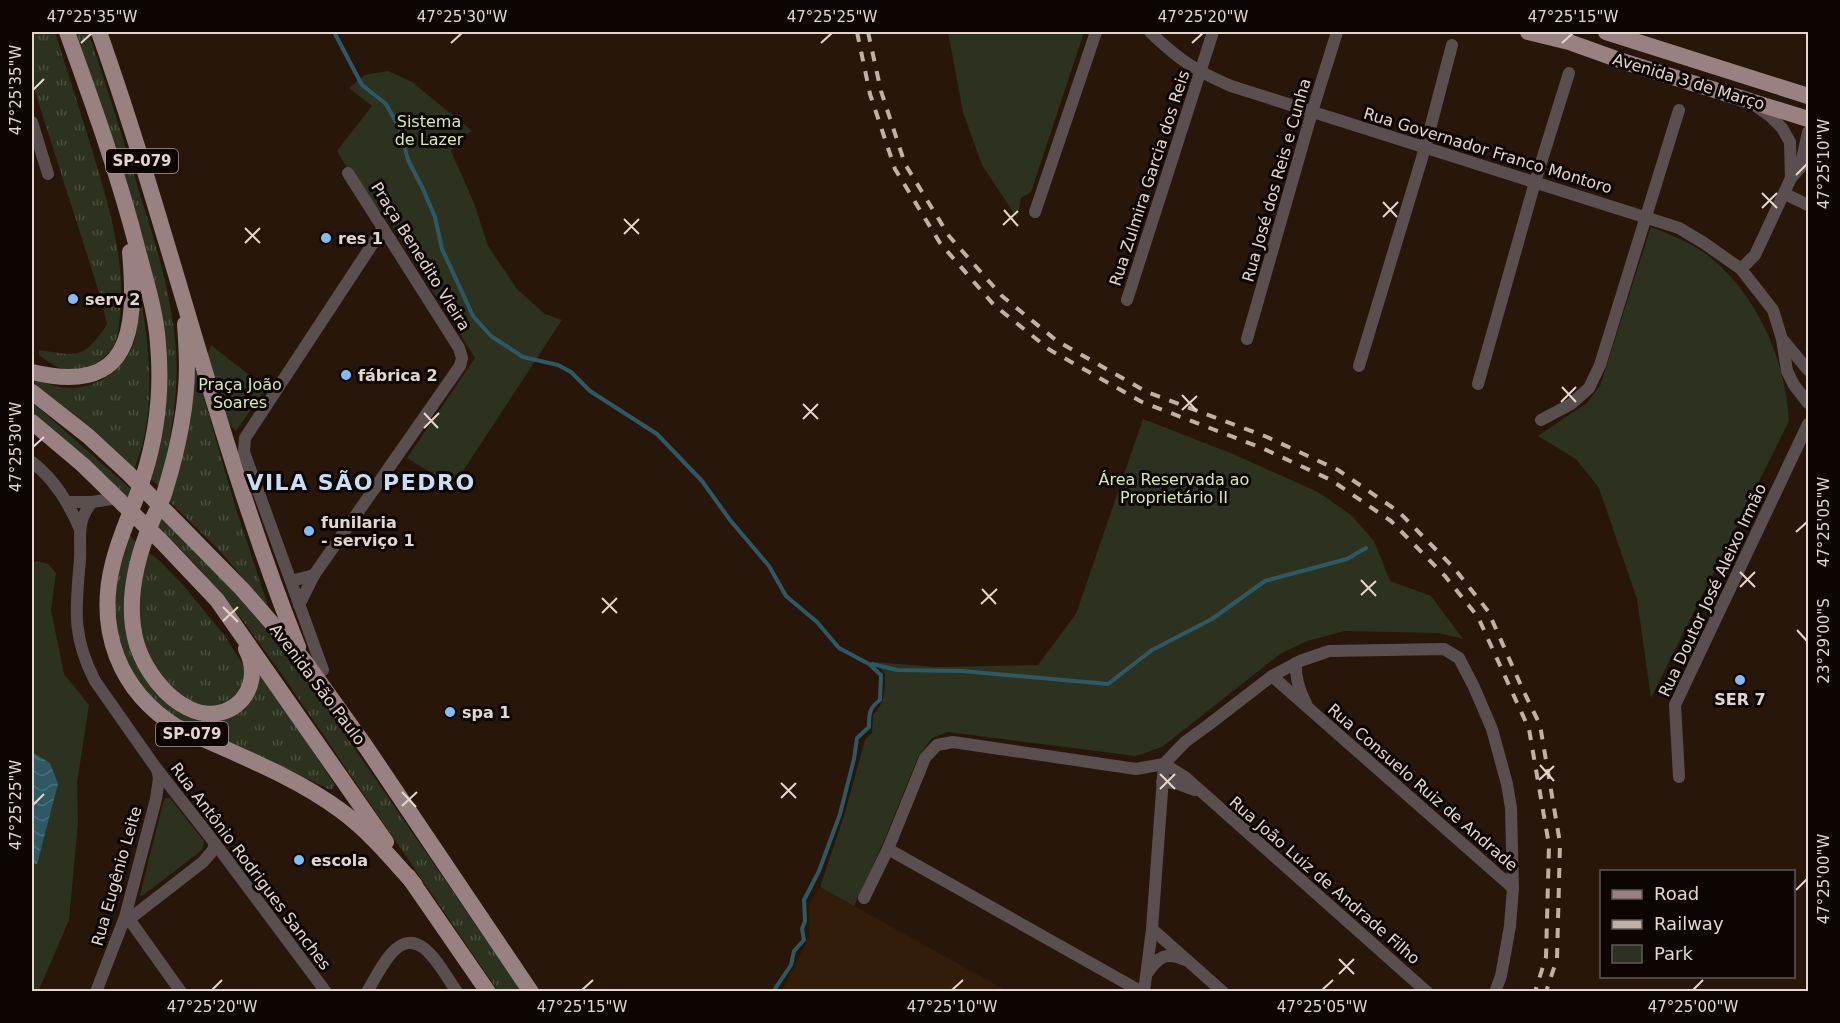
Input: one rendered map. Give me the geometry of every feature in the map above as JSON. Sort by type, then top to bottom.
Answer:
[{"type":"main road","name":"SP-079","points":[[67,32],[99,118],[126,204],[154,310],[159,346],[159,410],[144,477],[125,501],[112,564],[107,597],[107,622],[112,644],[133,689],[147,705],[177,727],[295,781],[336,807],[365,831],[415,885]]},
{"type":"main road","name":"SP-079","points":[[99,32],[150,186],[255,535],[312,666]]},
{"type":"main road","name":"Avenida 3 de Março","points":[[1528,32],[1564,37],[1625,62],[1809,119]]},
{"type":"main road","name":"Avenida 3 de Março","points":[[1606,32],[1809,96]]},
{"type":"main road","name":"SP-079","points":[[32,372],[56,378],[81,378],[101,370],[120,354],[130,329],[134,290],[126,204]]},
{"type":"main road","name":"SP-079","points":[[182,291],[187,366],[184,409],[163,498],[152,521],[134,583],[131,609],[138,646],[147,666],[159,684],[189,709],[204,713],[221,712],[242,702],[249,691],[254,668],[230,616]]},
{"type":"main road","name":"Avenida São Paulo","points":[[32,392],[88,436],[129,474],[242,589],[312,666],[331,698],[531,992]]},
{"type":"main road","name":"Avenida São Paulo","points":[[32,422],[125,501],[198,578],[230,616],[488,992]]},
{"type":"street","points":[[1035,212],[1096,32]]},
{"type":"street","name":"Rua Governador Franco Montoro","points":[[1150,32],[1177,57],[1200,73],[1231,86],[1680,228],[1741,269],[1773,310],[1782,339],[1787,370],[1794,385],[1809,403]]},
{"type":"street","name":"Rua Zulmira Garcia dos Reis","points":[[1127,300],[1213,32]]},
{"type":"street","name":"Rua José dos Reis e Cunha","points":[[1247,339],[1337,32]]},
{"type":"street","points":[[1359,366],[1425,148],[1452,45]]},
{"type":"street","points":[[1478,384],[1535,182],[1569,73]]},
{"type":"street","points":[[1744,98],[1770,116],[1782,128],[1790,142],[1791,178]]},
{"type":"street","points":[[1541,420],[1571,404],[1589,388],[1600,365],[1678,110]]},
{"type":"street","points":[[32,122],[48,174]]},
{"type":"street","points":[[1741,269],[1755,255],[1791,178],[1800,168],[1809,132]]},
{"type":"street","name":"Praça Benedito Vieira","points":[[314,575],[460,366],[462,358],[459,348],[348,173]]},
{"type":"street","points":[[1785,194],[1809,205]]},
{"type":"street","points":[[312,666],[299,604],[244,452],[245,438],[383,228]]},
{"type":"street","name":"Rua Governador Franco Montoro","points":[[1782,339],[1809,370]]},
{"type":"street","name":"Rua Doutor José Aleixo Irmão","points":[[1679,777],[1675,705],[1809,424]]},
{"type":"street","name":"Rua Antônio Rodrigues Sanches","points":[[32,462],[49,477],[68,502],[80,529]]},
{"type":"street","points":[[68,502],[125,501]]},
{"type":"street","name":"Rua Antônio Rodrigues Sanches","points":[[92,502],[82,515],[75,608],[76,626],[83,653],[95,681],[156,768],[326,992]]},
{"type":"street","points":[[291,581],[314,575]]},
{"type":"street","points":[[299,604],[314,575]]},
{"type":"street","points":[[864,898],[888,849],[926,758],[937,745],[953,742],[1136,769],[1164,764],[1185,742],[1272,676],[1296,663],[1329,651],[1444,650],[1459,658],[1474,687],[1491,729],[1507,784],[1511,808],[1513,888],[1510,926],[1501,976],[1495,992]]},
{"type":"street","name":"Rua Consuelo Ruiz de Andrade","points":[[1296,663],[1295,674],[1300,692],[1312,711]]},
{"type":"street","name":"Rua Consuelo Ruiz de Andrade","points":[[1272,676],[1513,888]]},
{"type":"street","points":[[888,849],[1143,992],[1152,929],[1164,764]]},
{"type":"street","name":"Rua João Luiz de Andrade Filho","points":[[1164,764],[1185,777],[1427,992]]},
{"type":"street","name":"Rua Eugênio Leite","points":[[96,992],[125,922],[156,799],[159,778],[156,768]]},
{"type":"street","name":"Rua João Luiz de Andrade Filho","points":[[1162,782],[1189,786],[1201,793]]},
{"type":"street","points":[[182,992],[156,957],[125,922],[203,862],[214,849],[214,842]]},
{"type":"street","points":[[1152,929],[1223,992]]},
{"type":"street","points":[[367,992],[390,955],[400,946],[412,942],[421,944],[429,951],[457,992]]},
{"type":"street","points":[[1147,974],[1155,962],[1164,956],[1172,955],[1189,962]]},
{"type":"shaded area","points":[[820,887],[1007,991],[782,991],[809,937],[810,903]]},
{"type":"green space","points":[[32,32],[55,32],[104,191],[118,253],[121,295],[115,343],[97,363],[89,368],[74,371],[53,364],[39,355],[39,350],[71,354],[79,352],[92,344],[107,324],[99,292],[32,82]]},
{"type":"green space","points":[[76,32],[88,32],[95,51],[151,229],[171,311],[176,353],[176,387],[160,488],[150,478],[166,388],[92,80]]},
{"type":"green space","points":[[948,32],[1084,32],[1031,192],[1021,198],[1017,218],[982,165],[963,112]]},
{"type":"green space","name":"Sistema de Lazer","points":[[388,71],[412,82],[472,131],[456,139],[451,151],[474,203],[488,246],[517,289],[545,314],[562,320],[453,486],[407,458],[475,358],[393,228],[347,168],[337,151],[372,106],[349,88],[365,75]]},
{"type":"green space","points":[[1651,227],[1705,253],[1723,269],[1753,306],[1774,350],[1781,373],[1789,421],[1651,698],[1637,599],[1599,488],[1576,459],[1538,436],[1587,403],[1600,386]]},
{"type":"green space","points":[[136,272],[147,346],[149,397],[142,446],[134,469],[32,385],[32,379],[62,387],[82,387],[101,381],[123,362],[133,345],[137,329]]},
{"type":"green space","name":"Praça João Soares","points":[[211,345],[266,388],[236,431],[230,425],[207,356]]},
{"type":"green space","points":[[190,350],[236,509],[269,609],[220,551],[167,499]]},
{"type":"green space","points":[[32,402],[133,491],[130,502],[32,414]]},
{"type":"green space","name":"Área Reservada ao Proprietário II","points":[[1143,419],[1233,454],[1318,492],[1351,515],[1374,541],[1390,581],[1431,596],[1463,639],[1439,633],[1345,631],[1307,641],[1280,654],[1162,747],[1136,756],[948,732],[932,738],[918,757],[854,906],[820,887],[844,816],[865,740],[872,733],[873,715],[884,696],[885,674],[875,662],[936,667],[1038,665],[1076,614]]},
{"type":"green space","points":[[162,518],[237,593],[324,704],[521,991],[498,991],[241,618],[197,566],[157,526]]},
{"type":"green space","points":[[127,533],[137,543],[125,615],[178,708],[195,719],[210,721],[262,675],[335,785],[332,789],[188,725],[166,712],[132,675],[116,632],[114,587]]},
{"type":"green space","points":[[149,553],[183,585],[225,636],[243,665],[245,675],[241,689],[226,704],[198,707],[175,692],[151,663],[136,614],[140,584]]},
{"type":"green space","points":[[32,562],[48,564],[56,573],[51,610],[64,674],[89,705],[77,783],[78,822],[69,920],[38,992],[32,991]]},
{"type":"green space","points":[[166,798],[170,798],[204,841],[202,850],[142,896],[140,895]]},
{"type":"water","points":[[32,752],[50,763],[58,784],[37,864],[32,864]]},
{"type":"waterway","points":[[334,32],[362,85],[386,104],[400,129],[408,160],[435,217],[442,249],[473,316],[491,336],[523,357],[558,365],[571,372],[590,391],[657,434],[702,481],[730,520],[769,566],[786,596],[817,622],[839,648],[869,664],[881,675],[880,700],[870,712],[869,727],[857,738],[840,814],[819,871],[804,900],[805,921],[802,929],[804,940],[794,951],[791,965],[773,992]]},
{"type":"waterway","points":[[872,664],[897,670],[962,671],[1108,684],[1152,650],[1212,619],[1265,581],[1347,559],[1366,548]]},
{"type":"railway","points":[[857,32],[870,94],[895,169],[940,243],[994,305],[1050,350],[1142,402],[1262,448],[1331,480],[1391,521],[1445,576],[1478,617],[1529,729],[1549,845],[1546,957],[1535,992]]},
{"type":"railway","points":[[868,32],[881,91],[905,164],[949,236],[1002,296],[1057,341],[1147,392],[1267,437],[1338,470],[1399,512],[1454,568],[1488,611],[1540,725],[1560,843],[1557,959],[1546,992]]},
{"type":"place","name":"res 1","points":[[326,238]]},
{"type":"place","name":"serv 2","points":[[73,299]]},
{"type":"place","name":"fábrica 2","points":[[346,375]]},
{"type":"place","name":"funilaria - serviço 1","points":[[309,531]]},
{"type":"place","name":"SER 7","points":[[1740,680]]},
{"type":"place","name":"spa 1","points":[[450,712]]},
{"type":"place","name":"escola","points":[[299,860]]},
{"type":"district","name":"VILA SÃO PEDRO","points":[[361,482]]}]
